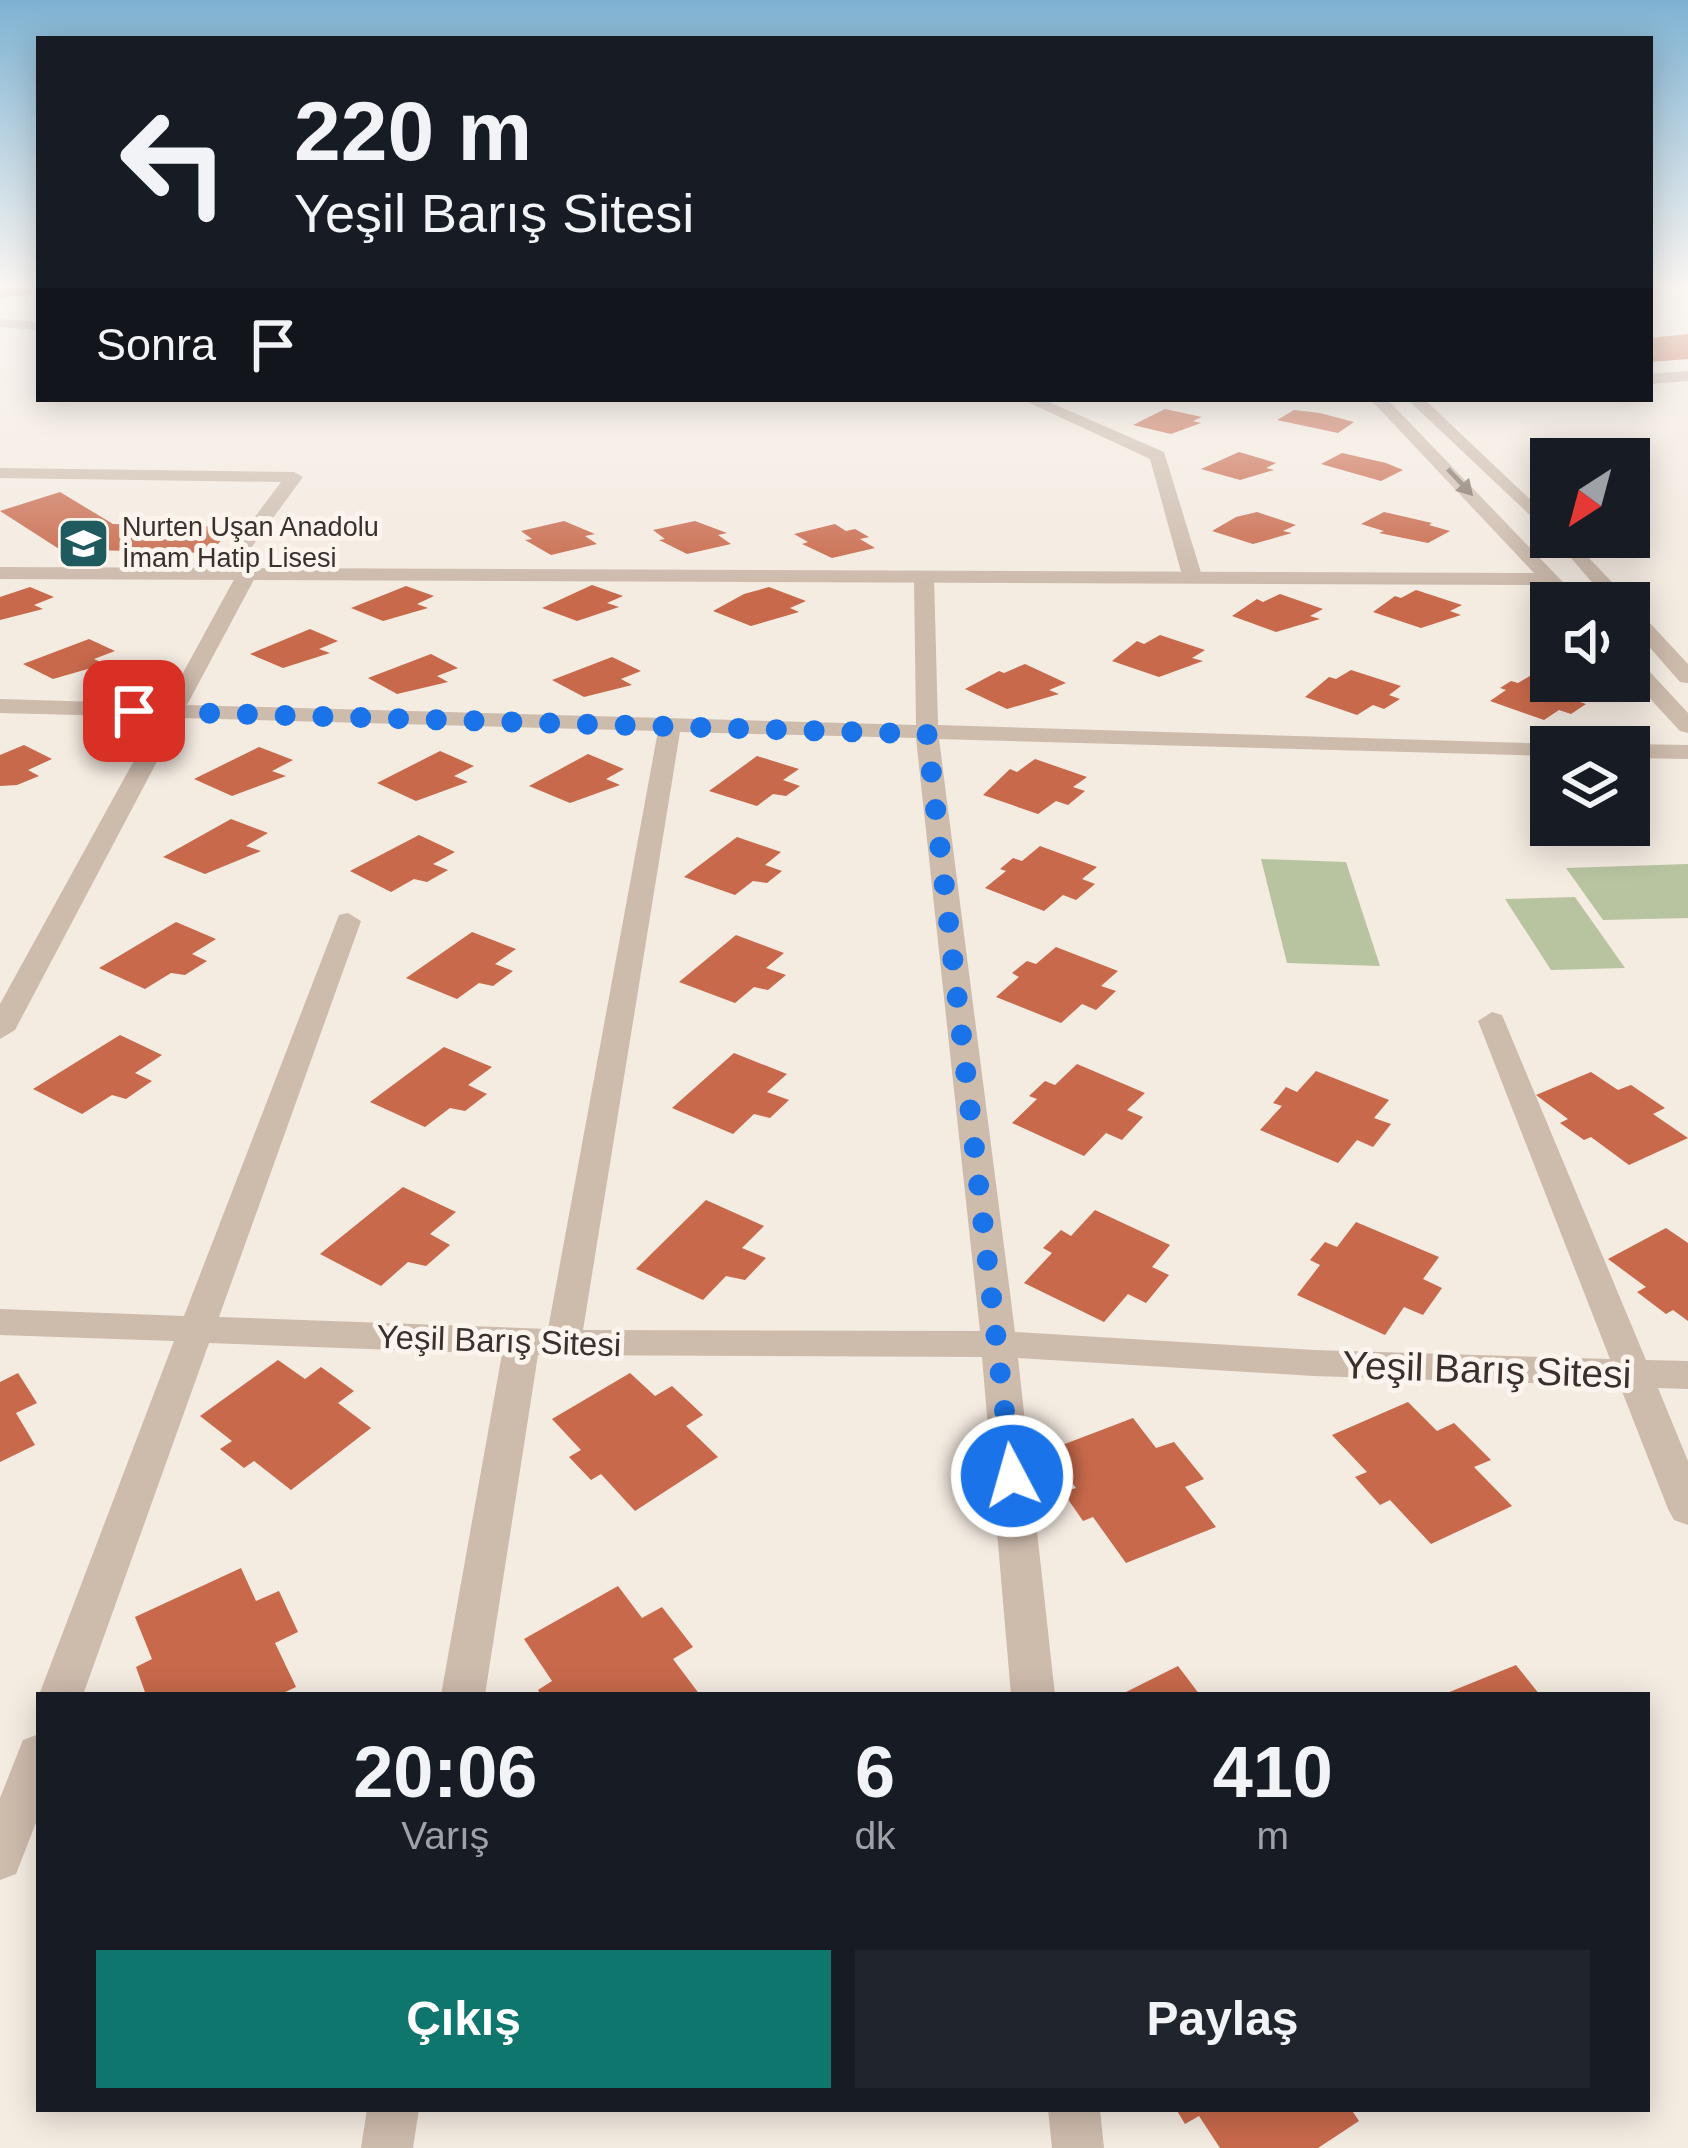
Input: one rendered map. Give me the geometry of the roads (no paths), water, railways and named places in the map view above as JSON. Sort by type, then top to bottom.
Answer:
[{"type":"street","points":[[1034,402],[1158,456],[1192,579]]},
{"type":"street","points":[[1381,402],[1554,582]]},
{"type":"street","points":[[1418,402],[1530,509]]},
{"type":"street","points":[[0,473],[294,477],[235,574],[172,712],[0,1030]]},
{"type":"street","points":[[1578,558],[1601,582]]},
{"type":"street","points":[[0,573],[1551,579]]},
{"type":"street","points":[[925,578],[927,734],[999,1344],[1034,1692]]},
{"type":"street","points":[[1650,635],[1688,677]]},
{"type":"street","points":[[1650,685],[1688,726]]},
{"type":"street","points":[[0,706],[1530,748]]},
{"type":"street","points":[[563,1343],[670,727]]},
{"type":"street","points":[[1650,751],[1688,752]]},
{"type":"street","points":[[62,1692],[348,922]]},
{"type":"street","points":[[1492,1021],[1688,1509]]},
{"type":"street","name":"Yeşil Barış Sitesi","points":[[0,1322],[563,1343],[999,1344],[1688,1376]]},
{"type":"street","points":[[464,1692],[522,1342]]},
{"type":"street","points":[[0,1858],[36,1762]]},
{"type":"street","points":[[387,2148],[393,2112]]},
{"type":"street","points":[[1075,2112],[1078,2148]]},
{"type":"place","name":"Nurten Uşan Anadolu İmam Hatip Lisesi","points":[[83,543]]}]
